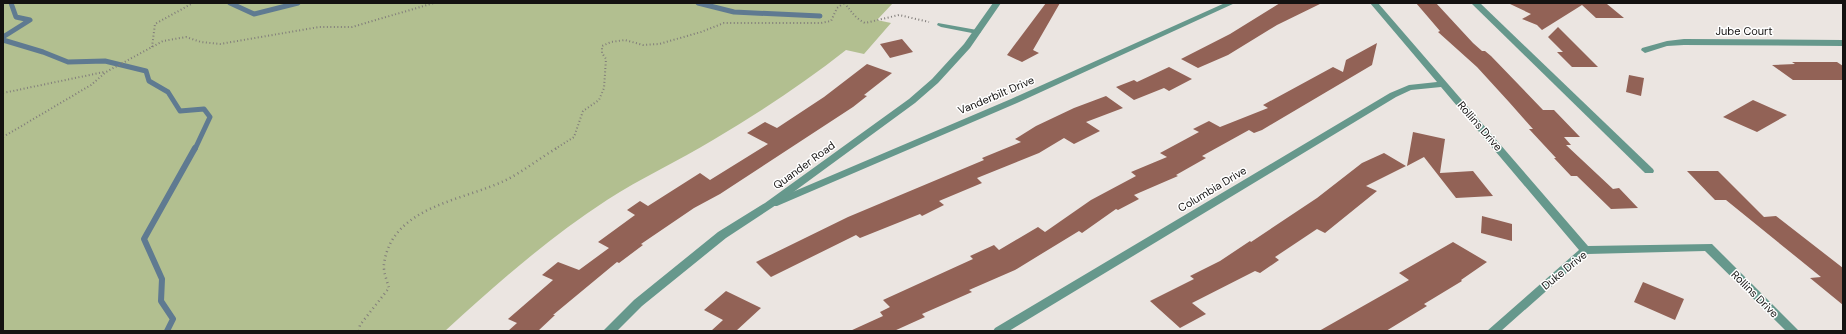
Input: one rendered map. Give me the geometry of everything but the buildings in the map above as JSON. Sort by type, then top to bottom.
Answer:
[{"type":"street","name":"Quander Road","points":[[609,331],[638,303],[722,234],[769,205],[912,101],[935,81],[967,46],[998,3]]},
{"type":"street","name":"Vanderbilt Drive","points":[[769,205],[1014,101],[1231,3]]},
{"type":"street","name":"Rollins Drive","points":[[1374,3],[1585,250]]},
{"type":"street","points":[[1475,3],[1649,171]]},
{"type":"street","points":[[941,25],[977,32]]},
{"type":"street","name":"Jube Court","points":[[1645,50],[1667,44],[1684,42],[1843,42]]},
{"type":"street","name":"Columbia Drive","points":[[999,331],[1393,95],[1409,88],[1444,84]]},
{"type":"street","name":"Rollins Drive","points":[[1650,248],[1708,247],[1793,331]]},
{"type":"street","name":"Duke Drive","points":[[1501,328],[1585,250],[1650,248]]},
{"type":"path","points":[[152,47],[155,24],[193,3]]},
{"type":"path","points":[[3,137],[91,85],[106,72],[142,54],[163,41],[186,38],[201,42],[220,44],[318,27],[352,27],[434,3]]},
{"type":"path","points":[[359,331],[360,325],[389,288],[384,265],[393,238],[409,220],[439,204],[508,179],[574,137],[583,112],[599,100],[604,88],[604,70],[606,59],[602,53],[602,46],[611,42],[625,40],[643,45],[659,44],[701,32],[724,23],[821,23],[831,21],[837,8],[844,3],[851,10],[854,17],[865,23],[899,15],[941,25]]},
{"type":"path","points":[[3,92],[106,72]]},
{"type":"green space","points":[[3,3],[893,3],[877,20],[891,23],[864,54],[846,50],[798,86],[747,119],[700,148],[633,184],[607,200],[543,246],[445,331],[3,331]]},
{"type":"waterway","points":[[3,37],[30,20],[16,17],[11,3]]},
{"type":"waterway","points":[[230,3],[254,14],[298,3]]},
{"type":"waterway","points":[[698,3],[734,12],[820,16]]},
{"type":"waterway","points":[[3,40],[43,52],[68,62],[105,61],[146,71],[149,81],[168,92],[180,111],[204,109],[210,117],[195,149]]},
{"type":"waterway","points":[[167,331],[173,319],[161,301],[162,279],[144,239],[195,148]]}]
